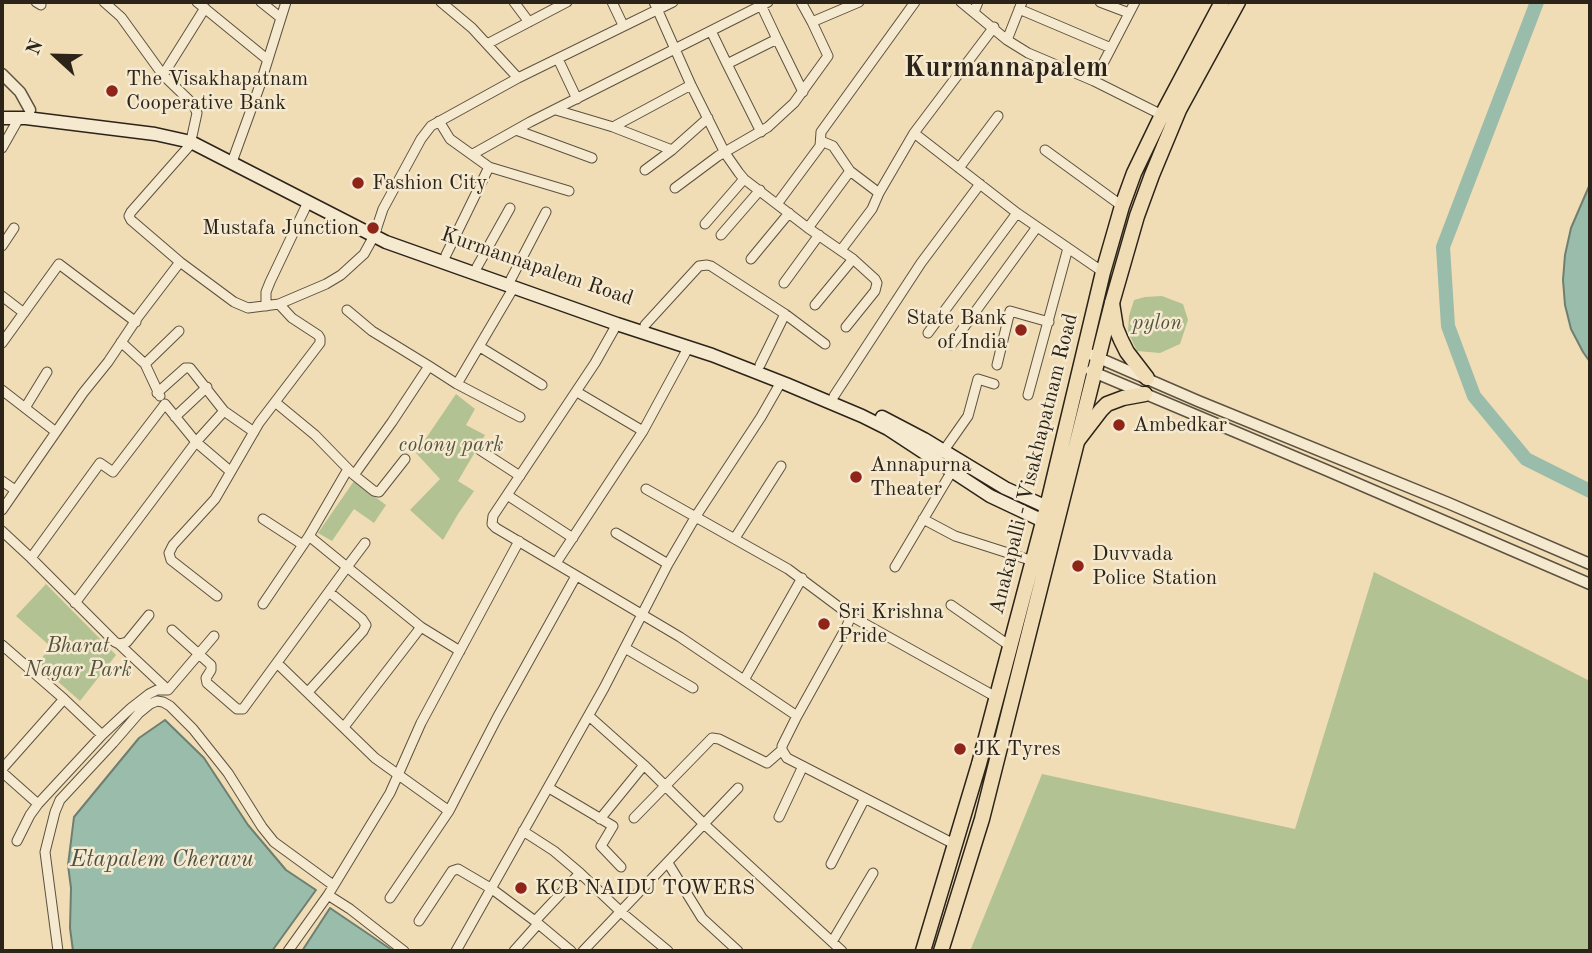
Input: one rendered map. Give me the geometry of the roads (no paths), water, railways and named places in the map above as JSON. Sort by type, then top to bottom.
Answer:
[{"type":"main road","name":"Anakapalli - Visakhapatnam Road","points":[[1092,354],[1103,272],[1134,173],[1161,115],[1222,2]]},
{"type":"main road","name":"Anakapalli - Visakhapatnam Road","points":[[923,951],[979,764],[1047,507],[1087,370],[1112,303],[1133,229],[1179,110],[1237,2]]},
{"type":"main road","name":"Kurmannapalem Road","points":[[2,111],[179,132],[375,232],[446,255],[512,283],[691,340],[834,396],[900,426],[940,455],[1047,507]]},
{"type":"main road","points":[[2,118],[24,114]]},
{"type":"main road","points":[[234,159],[308,202],[406,249],[512,283],[617,324],[781,382],[879,425],[940,455],[952,471],[990,496],[1043,522]]},
{"type":"main road","points":[[1112,303],[1121,340],[1147,378]]},
{"type":"main road","name":"Anakapalli - Visakhapatnam Road","points":[[941,951],[982,819],[1078,440],[1087,370]]},
{"type":"main road","points":[[1078,440],[1107,404],[1144,394]]},
{"type":"main road","points":[[979,764],[995,769]]},
{"type":"street","points":[[104,2],[121,18],[163,75],[197,113],[190,145],[131,212],[131,220],[180,262],[241,306],[248,307],[279,304],[317,289],[341,275],[364,254],[383,209],[421,139],[431,126],[655,6],[673,2]]},
{"type":"street","points":[[261,2],[281,18]]},
{"type":"street","points":[[234,159],[286,2]]},
{"type":"street","points":[[442,2],[472,28],[518,78]]},
{"type":"street","points":[[514,2],[529,22]]},
{"type":"street","points":[[487,44],[567,2]]},
{"type":"street","points":[[612,2],[623,25]]},
{"type":"street","points":[[675,188],[718,156],[761,132],[782,115],[803,92],[828,56],[801,2]]},
{"type":"street","points":[[812,22],[859,2]]},
{"type":"street","points":[[777,204],[820,146],[821,131],[915,2]]},
{"type":"street","points":[[961,2],[1007,40],[1028,53],[1094,81],[1161,115]]},
{"type":"street","points":[[974,12],[978,2]]},
{"type":"street","points":[[1100,2],[1129,13]]},
{"type":"street","points":[[1094,81],[1135,2]]},
{"type":"street","points":[[473,154],[765,4],[777,38],[803,92]]},
{"type":"street","points":[[163,75],[201,5],[268,60]]},
{"type":"street","points":[[655,6],[725,153],[744,178],[818,236],[853,259],[875,279],[876,291],[846,327]]},
{"type":"street","points":[[1007,40],[1020,6],[1111,48]]},
{"type":"street","points":[[841,250],[872,209],[914,133],[994,27]]},
{"type":"street","points":[[711,31],[761,132]]},
{"type":"street","points":[[727,64],[777,38]]},
{"type":"street","points":[[558,59],[578,99]]},
{"type":"street","points":[[2,74],[20,92],[24,114],[2,148]]},
{"type":"street","points":[[613,127],[691,85]]},
{"type":"street","points":[[556,110],[613,127],[672,150]]},
{"type":"street","points":[[959,168],[998,116]]},
{"type":"street","points":[[645,170],[708,118]]},
{"type":"street","points":[[439,121],[450,139],[489,167],[569,191]]},
{"type":"street","points":[[516,130],[592,158]]},
{"type":"street","points":[[914,133],[1017,213],[1103,272]]},
{"type":"street","points":[[821,141],[833,146],[850,171],[879,193]]},
{"type":"street","points":[[1045,150],[1122,206]]},
{"type":"street","points":[[446,255],[489,167]]},
{"type":"street","points":[[808,228],[850,171]]},
{"type":"street","points":[[705,224],[744,178]]},
{"type":"street","points":[[834,396],[921,263],[980,184]]},
{"type":"street","points":[[721,235],[760,190]]},
{"type":"street","points":[[266,306],[266,292],[270,282],[308,202]]},
{"type":"street","points":[[477,267],[510,208]]},
{"type":"street","points":[[457,384],[480,347],[547,212]]},
{"type":"street","points":[[751,260],[789,213]]},
{"type":"street","points":[[928,333],[1017,213]]},
{"type":"street","points":[[951,345],[1037,227]]},
{"type":"street","points":[[2,246],[13,228]]},
{"type":"street","points":[[785,283],[818,236]]},
{"type":"street","points":[[1028,395],[1068,248]]},
{"type":"street","points":[[815,305],[853,259]]},
{"type":"street","points":[[2,510],[180,262]]},
{"type":"street","points":[[2,343],[60,264],[136,322]]},
{"type":"street","points":[[645,325],[703,264],[711,266],[785,314],[825,344]]},
{"type":"street","points":[[2,296],[24,313]]},
{"type":"street","points":[[217,596],[171,560],[169,553],[173,545],[215,499],[254,432],[321,341],[318,335],[292,318],[279,304]]},
{"type":"street","points":[[346,310],[372,331],[457,384],[520,417]]},
{"type":"street","points":[[997,365],[1010,311],[1049,322]]},
{"type":"street","points":[[760,365],[785,314]]},
{"type":"street","points":[[617,324],[577,392],[493,516],[492,524],[704,652],[797,716]]},
{"type":"street","points":[[145,364],[180,331]]},
{"type":"street","points":[[121,342],[145,364],[165,404],[196,443],[230,471]]},
{"type":"street","points":[[480,347],[542,385]]},
{"type":"street","points":[[556,563],[643,431],[688,348]]},
{"type":"street","points":[[1092,354],[1590,564]]},
{"type":"street","points":[[263,604],[351,472],[393,422],[429,366]]},
{"type":"street","points":[[158,393],[188,367],[224,411],[254,432]]},
{"type":"street","points":[[1087,370],[1590,584]]},
{"type":"street","points":[[25,408],[47,372]]},
{"type":"street","points":[[940,455],[970,411],[978,379],[994,384]]},
{"type":"street","points":[[456,951],[589,716],[668,564],[781,382]]},
{"type":"street","points":[[176,417],[206,387]]},
{"type":"street","points":[[2,390],[56,432]]},
{"type":"street","points":[[577,392],[643,431]]},
{"type":"street","points":[[275,402],[316,435],[351,472],[374,491],[379,492],[405,459]]},
{"type":"street","points":[[31,558],[100,463],[113,472],[165,404]]},
{"type":"street","points":[[75,603],[196,443],[224,411]]},
{"type":"street","points":[[480,450],[520,475]]},
{"type":"street","points":[[735,538],[781,466]]},
{"type":"street","points":[[895,567],[952,471]]},
{"type":"street","points":[[2,481],[15,490]]},
{"type":"street","points":[[646,489],[802,578],[851,616],[996,697]]},
{"type":"street","points":[[507,495],[573,538]]},
{"type":"street","points":[[263,519],[303,545]]},
{"type":"street","points":[[923,519],[962,539],[1033,561]]},
{"type":"street","points":[[2,531],[167,690]]},
{"type":"street","points":[[616,533],[668,564]]},
{"type":"street","points":[[309,536],[421,627],[460,651]]},
{"type":"street","points":[[288,951],[328,895],[390,793],[421,723],[519,541]]},
{"type":"street","points":[[172,630],[211,665],[207,683],[240,710],[246,707],[365,543]]},
{"type":"street","points":[[390,898],[449,811],[576,576]]},
{"type":"street","points":[[744,680],[802,578]]},
{"type":"street","points":[[308,692],[366,625],[329,592]]},
{"type":"street","points":[[951,606],[1010,646]]},
{"type":"street","points":[[119,645],[127,642],[149,615]]},
{"type":"street","points":[[634,818],[712,738],[770,762],[782,750],[797,716],[851,616]]},
{"type":"street","points":[[344,727],[421,627]]},
{"type":"street","points":[[17,841],[38,804],[102,735],[149,694],[157,690],[167,690],[214,636]]},
{"type":"street","points":[[2,645],[102,735]]},
{"type":"street","points":[[625,648],[693,688]]},
{"type":"street","points":[[277,663],[375,758],[449,811]]},
{"type":"street","points":[[38,804],[2,770],[64,699]]},
{"type":"street","points":[[58,951],[45,852],[55,812],[60,800],[139,713],[157,701],[170,706],[193,729],[228,773],[274,842],[333,886]]},
{"type":"street","points":[[589,716],[842,951]]},
{"type":"street","points":[[782,750],[787,758],[956,845]]},
{"type":"street","points":[[600,819],[644,765]]},
{"type":"street","points":[[779,817],[803,766]]},
{"type":"street","points":[[548,788],[613,826],[601,846],[621,867]]},
{"type":"street","points":[[583,951],[738,788]]},
{"type":"street","points":[[831,863],[865,798]]},
{"type":"street","points":[[523,831],[554,851],[668,951]]},
{"type":"street","points":[[668,863],[702,918],[738,951]]},
{"type":"street","points":[[419,921],[455,869],[462,870],[537,922],[571,951]]},
{"type":"street","points":[[514,951],[580,873]]},
{"type":"street","points":[[832,942],[873,873]]},
{"type":"street","points":[[328,895],[404,951]]},
{"type":"water","points":[[1590,184],[1590,362],[1571,329],[1563,280],[1571,228]]},
{"type":"water","name":"Etapalem Cheravu","points":[[165,720],[204,758],[248,825],[286,870],[316,890],[272,951],[73,951],[68,865],[74,817],[139,738]]},
{"type":"water","points":[[330,908],[392,950],[393,951],[302,951]]},
{"type":"waterway","points":[[1537,2],[1443,247],[1448,326],[1474,396],[1526,459],[1590,491]]},
{"type":"place","name":"The Visakhapatnam Cooperative Bank","points":[[112,91]]},
{"type":"place","name":"Fashion City","points":[[358,183]]},
{"type":"place","name":"Mustafa Junction","points":[[373,228]]},
{"type":"place","name":"State Bank of India","points":[[1021,330]]},
{"type":"place","name":"Ambedkar","points":[[1119,425]]},
{"type":"place","name":"Annapurna Theater","points":[[856,477]]},
{"type":"place","name":"Duvvada Police Station","points":[[1078,566]]},
{"type":"place","name":"Sri Krishna Pride","points":[[824,624]]},
{"type":"place","name":"JK Tyres","points":[[960,749]]},
{"type":"place","name":"KCB NAIDU TOWERS","points":[[521,888]]},
{"type":"district","name":"Kurmannapalem","points":[[1006,69]]},
{"type":"park label","name":"pylon","points":[[1157,323]]},
{"type":"park label","name":"colony park","points":[[451,445]]},
{"type":"park label","name":"Bharat Nagar Park","points":[[78,658]]}]
